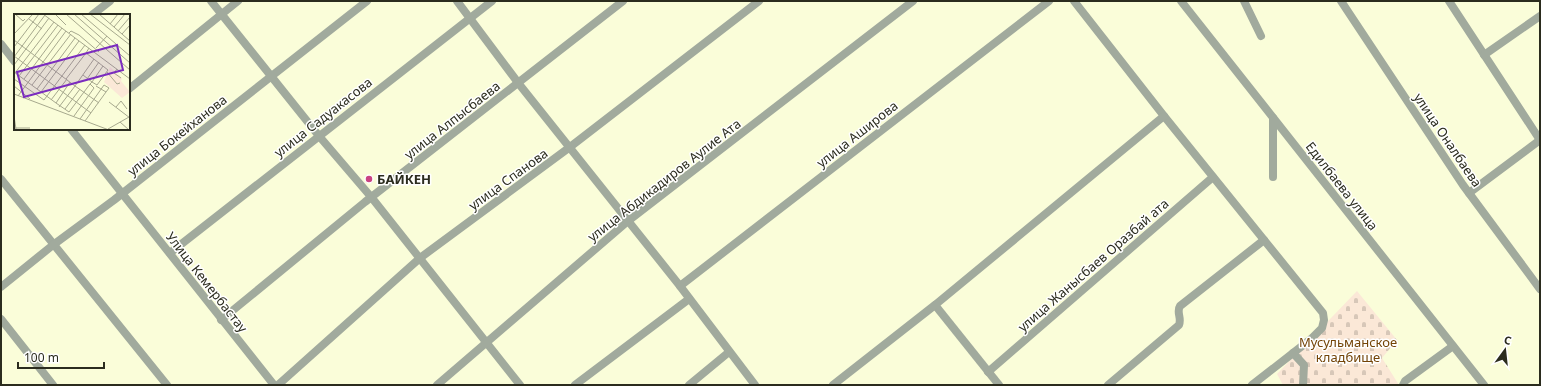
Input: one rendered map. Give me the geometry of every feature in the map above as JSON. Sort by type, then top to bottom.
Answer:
[{"type":"street","points":[[93,14],[110,1]]},
{"type":"street","points":[[211,1],[319,136],[372,198],[520,385]]},
{"type":"street","points":[[130,88],[238,1]]},
{"type":"street","name":"улица Бокейханова","points":[[1,287],[122,194],[367,1]]},
{"type":"street","points":[[456,1],[519,84],[680,286],[755,385]]},
{"type":"street","name":"улица Садуакасова","points":[[170,253],[492,1]]},
{"type":"street","name":"улица Алпысбаева","points":[[221,320],[372,198],[623,1]]},
{"type":"street","name":"улица Спанова","points":[[278,385],[420,258],[570,147],[759,1]]},
{"type":"street","name":"улица Абдикадиров Аулие Ата","points":[[437,385],[628,221],[913,1]]},
{"type":"street","name":"улица Аширова","points":[[680,286],[1049,1]]},
{"type":"street","points":[[1074,1],[1164,116],[1323,313],[1324,320],[1322,328],[1252,385]]},
{"type":"street","name":"Едилбаева улица","points":[[1181,1],[1484,385]]},
{"type":"street","points":[[1244,1],[1261,36]]},
{"type":"street","name":"улица Оналбаева","points":[[1341,1],[1469,193],[1540,289]]},
{"type":"street","points":[[1449,1],[1540,140],[1469,193]]},
{"type":"street","points":[[1484,55],[1540,16]]},
{"type":"street","points":[[1,44],[14,61]]},
{"type":"street","points":[[833,385],[935,305],[1164,116]]},
{"type":"street","points":[[1273,118],[1273,177]]},
{"type":"street","name":"Улица Кемербастау","points":[[75,130],[122,194],[274,385]]},
{"type":"street","name":"улица Жанысбаев Оразбай ата","points":[[988,372],[1213,177]]},
{"type":"street","points":[[1,179],[167,385]]},
{"type":"street","points":[[1108,385],[1180,325],[1181,320],[1178,310],[1180,306],[1264,240]]},
{"type":"street","points":[[575,385],[689,299]]},
{"type":"street","points":[[935,305],[999,385]]},
{"type":"street","points":[[1,319],[53,385]]},
{"type":"street","points":[[1403,385],[1405,381],[1453,346]]},
{"type":"street","points":[[689,385],[729,352]]},
{"type":"street","points":[[1293,353],[1304,365],[1303,385]]},
{"type":"green space","name":"Мусульманское кладбище","points":[[1357,291],[1397,340],[1382,358],[1399,385],[1283,385],[1277,374]]},
{"type":"place","name":"БАЙКЕН","points":[[369,179]]}]
